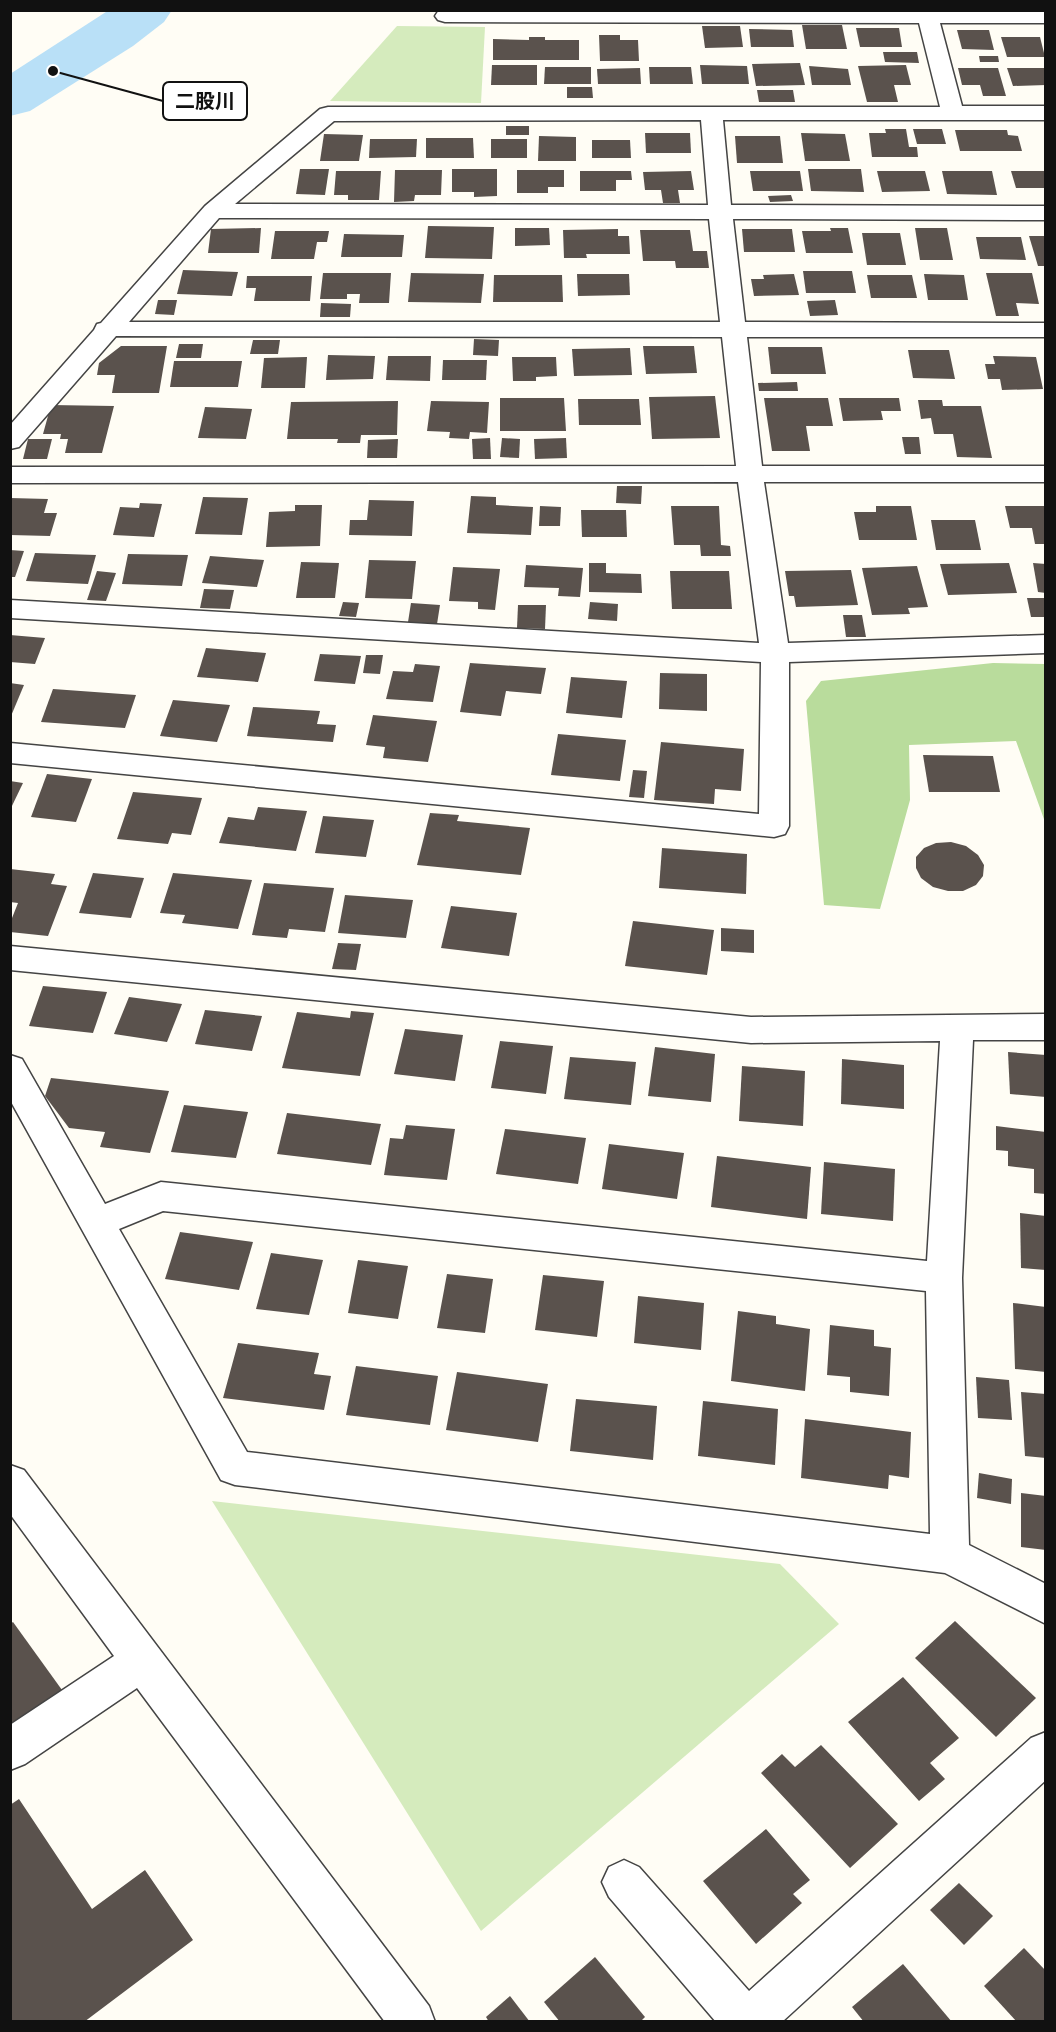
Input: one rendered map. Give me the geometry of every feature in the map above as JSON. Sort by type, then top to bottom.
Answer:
[{"type":"street","points":[[451,10],[445,16],[816,14],[928,18],[1046,17]]},
{"type":"street","points":[[928,18],[953,113]]},
{"type":"street","points":[[10,441],[106,329],[213,211],[328,114],[1046,113]]},
{"type":"street","points":[[10,753],[774,826],[775,653],[750,476],[720,211],[712,115]]},
{"type":"street","points":[[213,211],[1046,213]]},
{"type":"street","points":[[106,329],[1046,330]]},
{"type":"street","points":[[10,475],[1046,474]]},
{"type":"street","points":[[10,609],[775,653],[1046,644]]},
{"type":"street","points":[[10,958],[751,1030],[1046,1027]]},
{"type":"street","points":[[950,1555],[944,1278],[957,1028]]},
{"type":"street","points":[[10,1068],[235,1468],[950,1555],[1046,1605]]},
{"type":"street","points":[[96,1223],[161,1196],[944,1278]]},
{"type":"street","points":[[10,1482],[413,2022]]},
{"type":"street","points":[[10,1750],[142,1661]]},
{"type":"street","points":[[624,1882],[747,2022],[1046,1752]]},
{"type":"green space","points":[[397,26],[485,27],[481,103],[330,101]]},
{"type":"green space","points":[[993,663],[1045,664],[1045,822],[1016,741],[909,745],[910,800],[880,909],[824,905],[806,701],[821,681]]},
{"type":"green space","points":[[212,1501],[780,1564],[839,1624],[481,1931]]},
{"type":"building","points":[[802,25],[842,25],[847,49],[806,49]]},
{"type":"building","points":[[702,26],[740,26],[743,47],[705,48]]},
{"type":"building","points":[[856,28],[899,28],[902,47],[860,47]]},
{"type":"building","points":[[749,29],[792,30],[794,47],[751,47]]},
{"type":"building","points":[[957,30],[989,30],[994,50],[962,49]]},
{"type":"building","points":[[599,35],[620,35],[620,40],[638,40],[639,61],[600,61]]},
{"type":"building","points":[[529,37],[545,37],[545,40],[579,40],[579,60],[493,60],[493,39],[529,40]]},
{"type":"building","points":[[1001,37],[1040,37],[1045,57],[1007,57]]},
{"type":"building","points":[[883,52],[917,52],[919,63],[885,62]]},
{"type":"building","points":[[979,56],[998,56],[999,62],[980,62]]},
{"type":"building","points":[[800,63],[805,85],[756,86],[752,64]]},
{"type":"building","points":[[492,65],[537,65],[537,85],[491,85]]},
{"type":"building","points":[[700,65],[747,66],[749,84],[702,84]]},
{"type":"building","points":[[906,65],[911,85],[894,85],[898,102],[867,102],[858,66]]},
{"type":"building","points":[[809,66],[848,69],[851,85],[812,85]]},
{"type":"building","points":[[545,67],[591,67],[591,84],[544,84]]},
{"type":"building","points":[[649,67],[691,67],[693,84],[650,84]]},
{"type":"building","points":[[640,68],[641,84],[598,84],[597,69]]},
{"type":"building","points":[[958,68],[998,68],[1006,96],[983,96],[980,85],[962,85]]},
{"type":"building","points":[[1007,68],[1046,68],[1046,85],[1013,86]]},
{"type":"building","points":[[567,87],[592,87],[593,98],[567,98]]},
{"type":"building","points":[[757,90],[793,90],[795,102],[759,102]]},
{"type":"building","points":[[506,126],[529,126],[529,135],[506,135]]},
{"type":"building","points":[[885,129],[906,129],[909,147],[917,147],[918,157],[872,157],[869,133],[886,133]]},
{"type":"building","points":[[913,129],[942,129],[946,144],[917,144]]},
{"type":"building","points":[[955,130],[1007,130],[1008,135],[1018,136],[1022,151],[960,151]]},
{"type":"building","points":[[645,133],[690,133],[691,153],[646,153]]},
{"type":"building","points":[[801,133],[845,134],[850,161],[805,161]]},
{"type":"building","points":[[324,134],[363,135],[359,161],[320,161]]},
{"type":"building","points":[[539,136],[576,137],[576,161],[538,161]]},
{"type":"building","points":[[735,136],[780,136],[783,163],[737,163]]},
{"type":"building","points":[[426,138],[473,138],[474,158],[426,158]]},
{"type":"building","points":[[370,139],[417,139],[416,157],[369,158]]},
{"type":"building","points":[[491,139],[527,139],[527,158],[491,158]]},
{"type":"building","points":[[592,140],[630,140],[631,158],[592,158]]},
{"type":"building","points":[[300,169],[329,169],[325,195],[296,194]]},
{"type":"building","points":[[452,169],[497,169],[497,196],[474,197],[474,192],[452,192]]},
{"type":"building","points":[[808,169],[861,169],[864,192],[811,191]]},
{"type":"building","points":[[395,170],[442,170],[441,195],[415,195],[414,201],[394,202]]},
{"type":"building","points":[[517,170],[564,170],[564,187],[548,187],[548,193],[517,193]]},
{"type":"building","points":[[336,171],[381,171],[379,200],[348,200],[348,195],[334,195]]},
{"type":"building","points":[[580,171],[631,171],[632,180],[616,180],[616,191],[580,191]]},
{"type":"building","points":[[691,171],[694,190],[678,190],[680,203],[663,203],[661,190],[645,190],[643,172]]},
{"type":"building","points":[[750,171],[800,171],[803,191],[753,191]]},
{"type":"building","points":[[877,171],[925,171],[930,191],[882,192]]},
{"type":"building","points":[[942,171],[992,171],[997,195],[947,194]]},
{"type":"building","points":[[1011,171],[1046,171],[1046,188],[1016,188]]},
{"type":"building","points":[[791,195],[793,201],[770,202],[768,196]]},
{"type":"building","points":[[428,226],[494,227],[492,259],[425,258]]},
{"type":"building","points":[[261,228],[259,253],[208,253],[211,229]]},
{"type":"building","points":[[515,228],[549,228],[550,245],[515,246]]},
{"type":"building","points":[[830,228],[848,228],[853,253],[806,253],[802,231],[831,231]]},
{"type":"building","points":[[915,228],[947,228],[953,260],[920,260]]},
{"type":"building","points":[[618,229],[618,236],[629,236],[630,254],[586,254],[587,258],[564,258],[563,230]]},
{"type":"building","points":[[742,229],[792,229],[795,252],[744,252]]},
{"type":"building","points":[[640,230],[690,230],[693,251],[707,251],[709,268],[676,268],[675,261],[643,261]]},
{"type":"building","points":[[275,231],[329,231],[327,242],[317,242],[314,259],[271,259]]},
{"type":"building","points":[[862,233],[900,233],[906,265],[867,265]]},
{"type":"building","points":[[344,234],[404,235],[402,257],[341,257]]},
{"type":"building","points":[[1029,236],[1046,236],[1046,266],[1038,266]]},
{"type":"building","points":[[976,237],[1021,237],[1026,260],[980,259]]},
{"type":"building","points":[[183,270],[238,272],[232,296],[177,294]]},
{"type":"building","points":[[803,271],[852,271],[856,293],[806,293]]},
{"type":"building","points":[[323,273],[391,273],[389,303],[359,303],[360,294],[347,294],[347,299],[320,299]]},
{"type":"building","points":[[411,273],[484,274],[481,303],[408,302]]},
{"type":"building","points":[[986,273],[1032,273],[1039,304],[1016,303],[1019,316],[996,316]]},
{"type":"building","points":[[577,274],[629,274],[630,295],[578,296]]},
{"type":"building","points":[[794,274],[799,295],[754,296],[751,279],[764,279],[763,275]]},
{"type":"building","points":[[924,274],[964,275],[968,300],[928,300]]},
{"type":"building","points":[[494,275],[562,275],[563,302],[493,302]]},
{"type":"building","points":[[867,275],[912,275],[917,298],[871,298]]},
{"type":"building","points":[[247,276],[312,276],[310,301],[254,301],[256,288],[246,288]]},
{"type":"building","points":[[158,300],[177,300],[174,315],[155,314]]},
{"type":"building","points":[[835,300],[838,315],[810,316],[807,301]]},
{"type":"building","points":[[321,303],[351,304],[350,317],[320,317]]},
{"type":"building","points":[[474,339],[499,340],[498,356],[473,355]]},
{"type":"building","points":[[253,340],[280,340],[278,354],[250,354]]},
{"type":"building","points":[[179,344],[203,344],[201,358],[176,358]]},
{"type":"building","points":[[121,346],[167,346],[159,393],[112,393],[115,375],[97,375],[99,363]]},
{"type":"building","points":[[643,346],[694,346],[697,373],[646,374]]},
{"type":"building","points":[[768,347],[822,347],[826,374],[771,374]]},
{"type":"building","points":[[630,348],[632,375],[574,376],[572,349]]},
{"type":"building","points":[[908,350],[949,350],[955,379],[913,378]]},
{"type":"building","points":[[328,355],[375,356],[373,379],[326,380]]},
{"type":"building","points":[[388,356],[431,356],[430,381],[386,380]]},
{"type":"building","points":[[993,356],[1036,357],[1043,389],[1002,390],[1000,379],[988,379],[985,364],[995,364]]},
{"type":"building","points":[[307,357],[305,388],[261,388],[264,358]]},
{"type":"building","points":[[512,357],[556,357],[557,376],[536,377],[536,381],[513,381]]},
{"type":"building","points":[[443,360],[487,360],[486,380],[442,380]]},
{"type":"building","points":[[174,361],[242,361],[238,387],[170,387]]},
{"type":"building","points":[[797,382],[798,391],[759,391],[758,383]]},
{"type":"building","points":[[715,396],[720,438],[652,439],[649,397]]},
{"type":"building","points":[[500,398],[564,398],[566,431],[500,431]]},
{"type":"building","points":[[764,398],[828,398],[833,426],[806,426],[810,451],[772,451]]},
{"type":"building","points":[[839,398],[899,398],[901,411],[881,411],[883,420],[843,421]]},
{"type":"building","points":[[578,399],[639,399],[641,425],[579,425]]},
{"type":"building","points":[[918,400],[942,400],[943,406],[981,406],[992,458],[957,457],[953,434],[934,434],[931,418],[921,419]]},
{"type":"building","points":[[398,401],[397,435],[361,435],[360,443],[337,443],[338,439],[287,439],[291,402]]},
{"type":"building","points":[[431,401],[489,402],[487,433],[470,432],[469,439],[449,438],[450,432],[427,431]]},
{"type":"building","points":[[51,405],[114,406],[102,453],[65,453],[68,439],[60,439],[61,434],[43,434]]},
{"type":"building","points":[[205,407],[252,409],[246,439],[198,438]]},
{"type":"building","points":[[902,437],[919,437],[921,454],[905,454]]},
{"type":"building","points":[[490,438],[491,459],[473,459],[472,439]]},
{"type":"building","points":[[502,438],[520,439],[519,458],[500,457]]},
{"type":"building","points":[[566,438],[567,458],[535,459],[534,439]]},
{"type":"building","points":[[28,439],[52,439],[47,459],[23,459]]},
{"type":"building","points":[[398,439],[397,458],[367,458],[368,440]]},
{"type":"building","points":[[617,486],[642,486],[641,504],[616,503]]},
{"type":"building","points":[[471,496],[496,497],[496,505],[533,507],[531,535],[467,533]]},
{"type":"building","points":[[203,497],[248,498],[242,535],[195,534]]},
{"type":"building","points":[[10,498],[48,499],[44,513],[57,513],[50,536],[10,535]]},
{"type":"building","points":[[369,500],[414,501],[412,536],[349,535],[350,520],[367,520]]},
{"type":"building","points":[[140,503],[162,504],[154,537],[113,535],[120,507],[139,508]]},
{"type":"building","points":[[295,505],[322,505],[320,546],[266,547],[269,512],[295,511]]},
{"type":"building","points":[[540,506],[561,507],[560,526],[539,526]]},
{"type":"building","points":[[671,506],[719,506],[721,545],[730,546],[731,556],[701,556],[700,545],[674,545]]},
{"type":"building","points":[[876,506],[911,506],[917,540],[859,540],[854,512],[876,512]]},
{"type":"building","points":[[1005,506],[1046,506],[1046,544],[1035,544],[1032,528],[1010,528]]},
{"type":"building","points":[[581,510],[626,510],[627,537],[582,537]]},
{"type":"building","points":[[931,520],[975,520],[981,550],[936,550]]},
{"type":"building","points":[[10,550],[24,551],[15,577],[10,577]]},
{"type":"building","points":[[35,553],[96,555],[88,584],[26,581]]},
{"type":"building","points":[[128,554],[188,555],[182,586],[122,584]]},
{"type":"building","points":[[210,556],[264,560],[257,587],[202,583]]},
{"type":"building","points":[[369,560],[416,561],[412,599],[365,598]]},
{"type":"building","points":[[301,562],[339,563],[335,598],[296,598]]},
{"type":"building","points":[[589,563],[606,563],[606,573],[641,574],[642,593],[589,592]]},
{"type":"building","points":[[1009,563],[1017,593],[948,595],[940,564]]},
{"type":"building","points":[[1033,563],[1046,564],[1046,593],[1038,592]]},
{"type":"building","points":[[526,565],[583,568],[580,597],[558,596],[559,588],[524,587]]},
{"type":"building","points":[[917,566],[928,607],[908,608],[910,614],[872,615],[862,568]]},
{"type":"building","points":[[453,567],[500,569],[495,610],[478,609],[478,602],[449,601]]},
{"type":"building","points":[[851,570],[858,605],[796,607],[794,596],[789,596],[785,571]]},
{"type":"building","points":[[97,571],[116,573],[106,601],[87,600]]},
{"type":"building","points":[[670,571],[729,571],[732,609],[672,609]]},
{"type":"building","points":[[204,589],[234,590],[230,609],[200,608]]},
{"type":"building","points":[[1027,598],[1046,598],[1046,617],[1031,617]]},
{"type":"building","points":[[343,602],[359,603],[356,617],[339,616]]},
{"type":"building","points":[[590,602],[618,604],[617,621],[588,619]]},
{"type":"building","points":[[411,603],[440,605],[437,624],[408,622]]},
{"type":"building","points":[[518,605],[546,605],[545,629],[517,628]]},
{"type":"building","points":[[843,615],[862,615],[866,637],[846,637]]},
{"type":"building","points":[[10,635],[45,638],[35,664],[10,662]]},
{"type":"building","points":[[206,648],[266,653],[258,682],[197,677]]},
{"type":"building","points":[[320,654],[361,656],[355,684],[314,681]]},
{"type":"building","points":[[366,655],[383,655],[380,674],[363,673]]},
{"type":"building","points":[[470,663],[546,668],[541,694],[506,691],[501,716],[460,712]]},
{"type":"building","points":[[415,664],[440,666],[433,702],[386,699],[393,671],[413,672]]},
{"type":"building","points":[[660,673],[707,674],[707,711],[659,709]]},
{"type":"building","points":[[571,677],[627,681],[622,718],[566,713]]},
{"type":"building","points":[[10,683],[24,685],[11,716],[10,716]]},
{"type":"building","points":[[53,689],[136,695],[125,728],[41,722]]},
{"type":"building","points":[[173,700],[230,705],[217,742],[160,736]]},
{"type":"building","points":[[253,707],[320,711],[317,724],[336,725],[333,742],[247,736]]},
{"type":"building","points":[[373,715],[437,721],[428,762],[383,758],[385,747],[366,745]]},
{"type":"building","points":[[558,734],[626,740],[620,781],[551,775]]},
{"type":"building","points":[[661,742],[744,749],[741,791],[715,789],[714,804],[654,800]]},
{"type":"building","points":[[923,755],[993,756],[1000,792],[929,792]]},
{"type":"building","points":[[633,770],[647,771],[644,798],[629,797]]},
{"type":"building","points":[[47,774],[92,779],[76,822],[31,817]]},
{"type":"building","points":[[10,781],[23,783],[10,810]]},
{"type":"building","points":[[133,792],[202,798],[191,835],[172,833],[168,844],[117,839]]},
{"type":"building","points":[[258,807],[307,811],[296,851],[219,843],[228,817],[254,820]]},
{"type":"building","points":[[430,813],[459,815],[457,821],[530,828],[521,875],[417,865]]},
{"type":"building","points":[[323,816],[374,820],[366,857],[315,853]]},
{"type":"building","points":[[951,842],[966,846],[978,855],[984,865],[983,876],[976,885],[963,891],[948,891],[933,887],[921,878],[916,868],[916,857],[924,848],[936,843]]},
{"type":"building","points":[[662,848],[747,854],[746,894],[659,888]]},
{"type":"building","points":[[10,869],[55,874],[51,884],[67,886],[48,936],[10,932],[10,923],[18,903],[10,902]]},
{"type":"building","points":[[93,873],[144,878],[131,918],[79,913]]},
{"type":"building","points":[[173,873],[252,880],[238,929],[182,923],[185,915],[160,913]]},
{"type":"building","points":[[264,883],[334,888],[325,932],[289,929],[287,938],[252,935]]},
{"type":"building","points":[[345,895],[413,900],[406,938],[338,933]]},
{"type":"building","points":[[451,906],[517,913],[509,956],[441,948]]},
{"type":"building","points":[[633,921],[714,930],[707,975],[625,966]]},
{"type":"building","points":[[721,928],[754,930],[754,953],[721,951]]},
{"type":"building","points":[[338,943],[361,944],[356,970],[332,969]]},
{"type":"building","points":[[43,986],[107,992],[93,1033],[29,1026]]},
{"type":"building","points":[[129,997],[182,1004],[167,1042],[114,1034]]},
{"type":"building","points":[[205,1010],[262,1016],[252,1051],[195,1044]]},
{"type":"building","points":[[351,1011],[374,1013],[360,1076],[282,1068],[297,1012],[350,1018]]},
{"type":"building","points":[[405,1029],[463,1035],[455,1081],[394,1074]]},
{"type":"building","points":[[500,1041],[553,1046],[546,1094],[491,1088]]},
{"type":"building","points":[[655,1047],[715,1054],[711,1102],[648,1096]]},
{"type":"building","points":[[1008,1052],[1046,1055],[1046,1097],[1010,1094]]},
{"type":"building","points":[[570,1057],[636,1062],[631,1105],[564,1099]]},
{"type":"building","points":[[842,1059],[904,1065],[904,1109],[841,1104]]},
{"type":"building","points":[[742,1066],[805,1071],[803,1126],[739,1121]]},
{"type":"building","points":[[51,1078],[169,1091],[150,1153],[100,1147],[105,1132],[69,1128],[45,1096]]},
{"type":"building","points":[[184,1105],[248,1112],[236,1158],[171,1152]]},
{"type":"building","points":[[287,1113],[381,1124],[371,1165],[277,1154]]},
{"type":"building","points":[[406,1125],[455,1129],[447,1180],[384,1175],[390,1138],[403,1139]]},
{"type":"building","points":[[996,1126],[1046,1132],[1046,1194],[1034,1193],[1034,1169],[1008,1166],[1008,1151],[996,1150]]},
{"type":"building","points":[[505,1129],[586,1138],[578,1184],[496,1174]]},
{"type":"building","points":[[609,1144],[684,1153],[677,1199],[602,1189]]},
{"type":"building","points":[[717,1156],[811,1167],[807,1219],[711,1207]]},
{"type":"building","points":[[824,1162],[895,1169],[893,1221],[821,1214]]},
{"type":"building","points":[[1020,1213],[1046,1216],[1046,1270],[1021,1268]]},
{"type":"building","points":[[180,1232],[253,1242],[239,1290],[165,1279]]},
{"type":"building","points":[[271,1253],[323,1260],[309,1315],[256,1309]]},
{"type":"building","points":[[358,1260],[408,1266],[398,1319],[348,1313]]},
{"type":"building","points":[[447,1274],[493,1279],[485,1333],[437,1328]]},
{"type":"building","points":[[543,1275],[604,1281],[597,1337],[535,1330]]},
{"type":"building","points":[[638,1296],[704,1303],[701,1350],[634,1343]]},
{"type":"building","points":[[1013,1303],[1046,1307],[1046,1372],[1015,1369]]},
{"type":"building","points":[[738,1311],[776,1316],[776,1324],[810,1329],[805,1391],[731,1381]]},
{"type":"building","points":[[830,1325],[874,1330],[874,1346],[891,1348],[889,1396],[850,1392],[850,1377],[827,1375]]},
{"type":"building","points":[[238,1343],[319,1353],[314,1374],[331,1376],[324,1410],[223,1398]]},
{"type":"building","points":[[356,1366],[438,1376],[430,1425],[346,1415]]},
{"type":"building","points":[[457,1372],[548,1384],[538,1442],[446,1430]]},
{"type":"building","points":[[976,1377],[1009,1380],[1012,1420],[978,1418]]},
{"type":"building","points":[[1021,1392],[1046,1394],[1046,1458],[1025,1456]]},
{"type":"building","points":[[576,1399],[657,1406],[653,1460],[570,1451]]},
{"type":"building","points":[[703,1401],[778,1409],[775,1465],[698,1456]]},
{"type":"building","points":[[805,1419],[911,1432],[909,1478],[889,1475],[888,1489],[801,1478]]},
{"type":"building","points":[[979,1473],[1012,1479],[1011,1504],[977,1498]]},
{"type":"building","points":[[1021,1493],[1046,1496],[1046,1550],[1021,1547]]},
{"type":"building","points":[[955,1621],[1036,1698],[996,1737],[915,1658]]},
{"type":"building","points":[[13,1622],[62,1690],[10,1727],[10,1624]]},
{"type":"building","points":[[903,1677],[959,1738],[930,1763],[945,1779],[919,1801],[848,1722]]},
{"type":"building","points":[[821,1745],[898,1824],[850,1868],[761,1773],[782,1754],[795,1767]]},
{"type":"building","points":[[19,1799],[92,1909],[145,1870],[193,1940],[84,2022],[10,2022],[10,1805]]},
{"type":"building","points":[[766,1829],[810,1880],[793,1894],[802,1903],[756,1944],[703,1881]]},
{"type":"building","points":[[959,1883],[993,1916],[964,1945],[930,1910]]},
{"type":"building","points":[[1024,1948],[1046,1971],[1046,2022],[1017,2022],[984,1986]]},
{"type":"building","points":[[595,1957],[645,2017],[640,2022],[560,2022],[544,2002]]},
{"type":"building","points":[[903,1964],[952,2022],[864,2022],[852,2007]]},
{"type":"building","points":[[510,1996],[530,2022],[489,2022],[486,2017]]},
{"type":"waterway","points":[[10,99],[113,34],[145,10]]},
{"type":"place","name":"二股川","points":[[53,71]]}]
